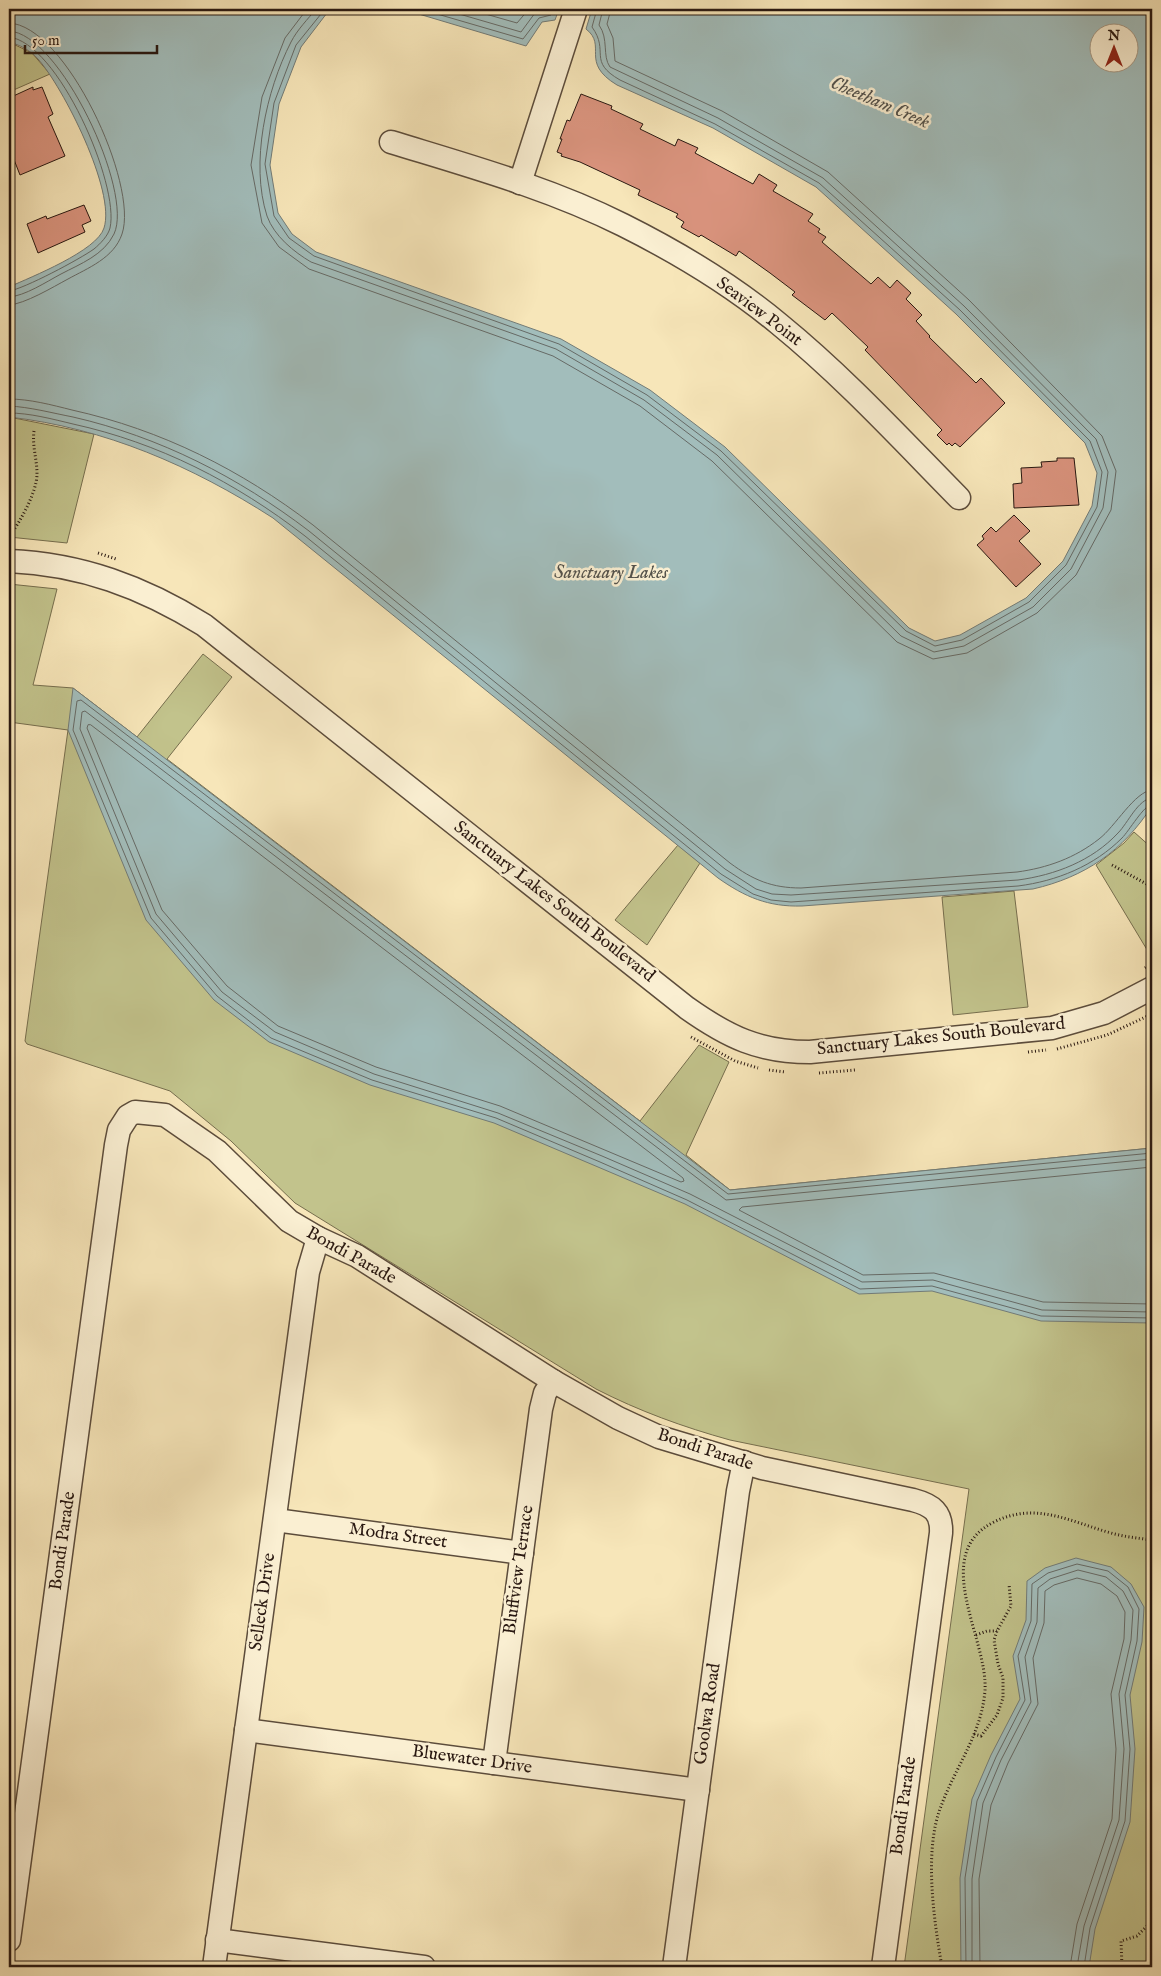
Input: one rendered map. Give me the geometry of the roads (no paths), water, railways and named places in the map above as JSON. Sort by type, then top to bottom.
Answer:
[{"type":"street","points":[[520,183],[576,9]]},
{"type":"street","name":"Seaview Point","points":[[391,142],[520,183],[621,224],[671,251],[731,289],[778,323],[847,383],[959,498]]},
{"type":"street","name":"Sanctuary Lakes South Boulevard","points":[[13,551],[50,564],[98,574],[159,598],[204,625],[687,1008],[707,1022],[745,1042],[778,1050],[810,1052],[1052,1028],[1104,1013],[1148,978]]},
{"type":"street","name":"Bondi Parade","points":[[9,1940],[116,1145],[124,1122],[135,1112],[157,1113],[173,1119],[217,1151],[289,1221],[318,1238],[357,1256],[552,1381],[610,1414],[659,1437],[777,1472],[926,1503],[935,1509],[940,1520],[941,1533],[883,1967]]},
{"type":"street","name":"Selleck Drive","points":[[214,1967],[308,1272],[318,1238]]},
{"type":"street","name":"Bluffview Terrace","points":[[494,1763],[541,1409],[545,1393],[552,1381]]},
{"type":"street","name":"Goolwa Road","points":[[674,1967],[738,1491],[744,1462]]},
{"type":"street","name":"Modra Street","points":[[275,1520],[522,1552]]},
{"type":"street","name":"Bluewater Drive","points":[[246,1730],[698,1790]]},
{"type":"street","points":[[217,1940],[424,1967]]},
{"type":"water","name":"Sanctuary Lakes","points":[[9,9],[339,9],[327,13],[301,47],[279,104],[270,165],[278,213],[292,234],[316,252],[561,339],[650,390],[725,447],[909,628],[935,641],[960,635],[1026,598],[1063,561],[1092,506],[1097,473],[1085,443],[956,314],[816,187],[713,128],[617,85],[606,77],[596,62],[595,42],[592,35],[586,29],[592,9],[1152,9],[1152,806],[1128,836],[1101,860],[1069,877],[1033,889],[802,906],[778,905],[757,900],[718,878],[273,518],[211,482],[147,452],[79,430],[45,422],[9,417],[9,287],[47,270],[89,246],[99,237],[104,228],[106,211],[95,166],[85,140],[61,92],[38,59],[25,48],[9,42]]},
{"type":"water","points":[[402,9],[559,9],[555,20],[542,22],[526,46]]},
{"type":"water","points":[[73,688],[730,1190],[1152,1148],[1152,1323],[1041,1321],[932,1291],[859,1294],[685,1204],[494,1123],[370,1085],[269,1042],[214,1000],[146,920],[68,730]]},
{"type":"water","points":[[1076,1558],[1111,1567],[1131,1584],[1144,1607],[1142,1642],[1130,1695],[1135,1749],[1130,1822],[1095,1929],[1089,1967],[961,1967],[960,1878],[972,1799],[991,1755],[1020,1699],[1013,1656],[1026,1620],[1027,1581],[1045,1568]]},
{"type":"water label","name":"Cheetham Creek","points":[[880,103]]}]
